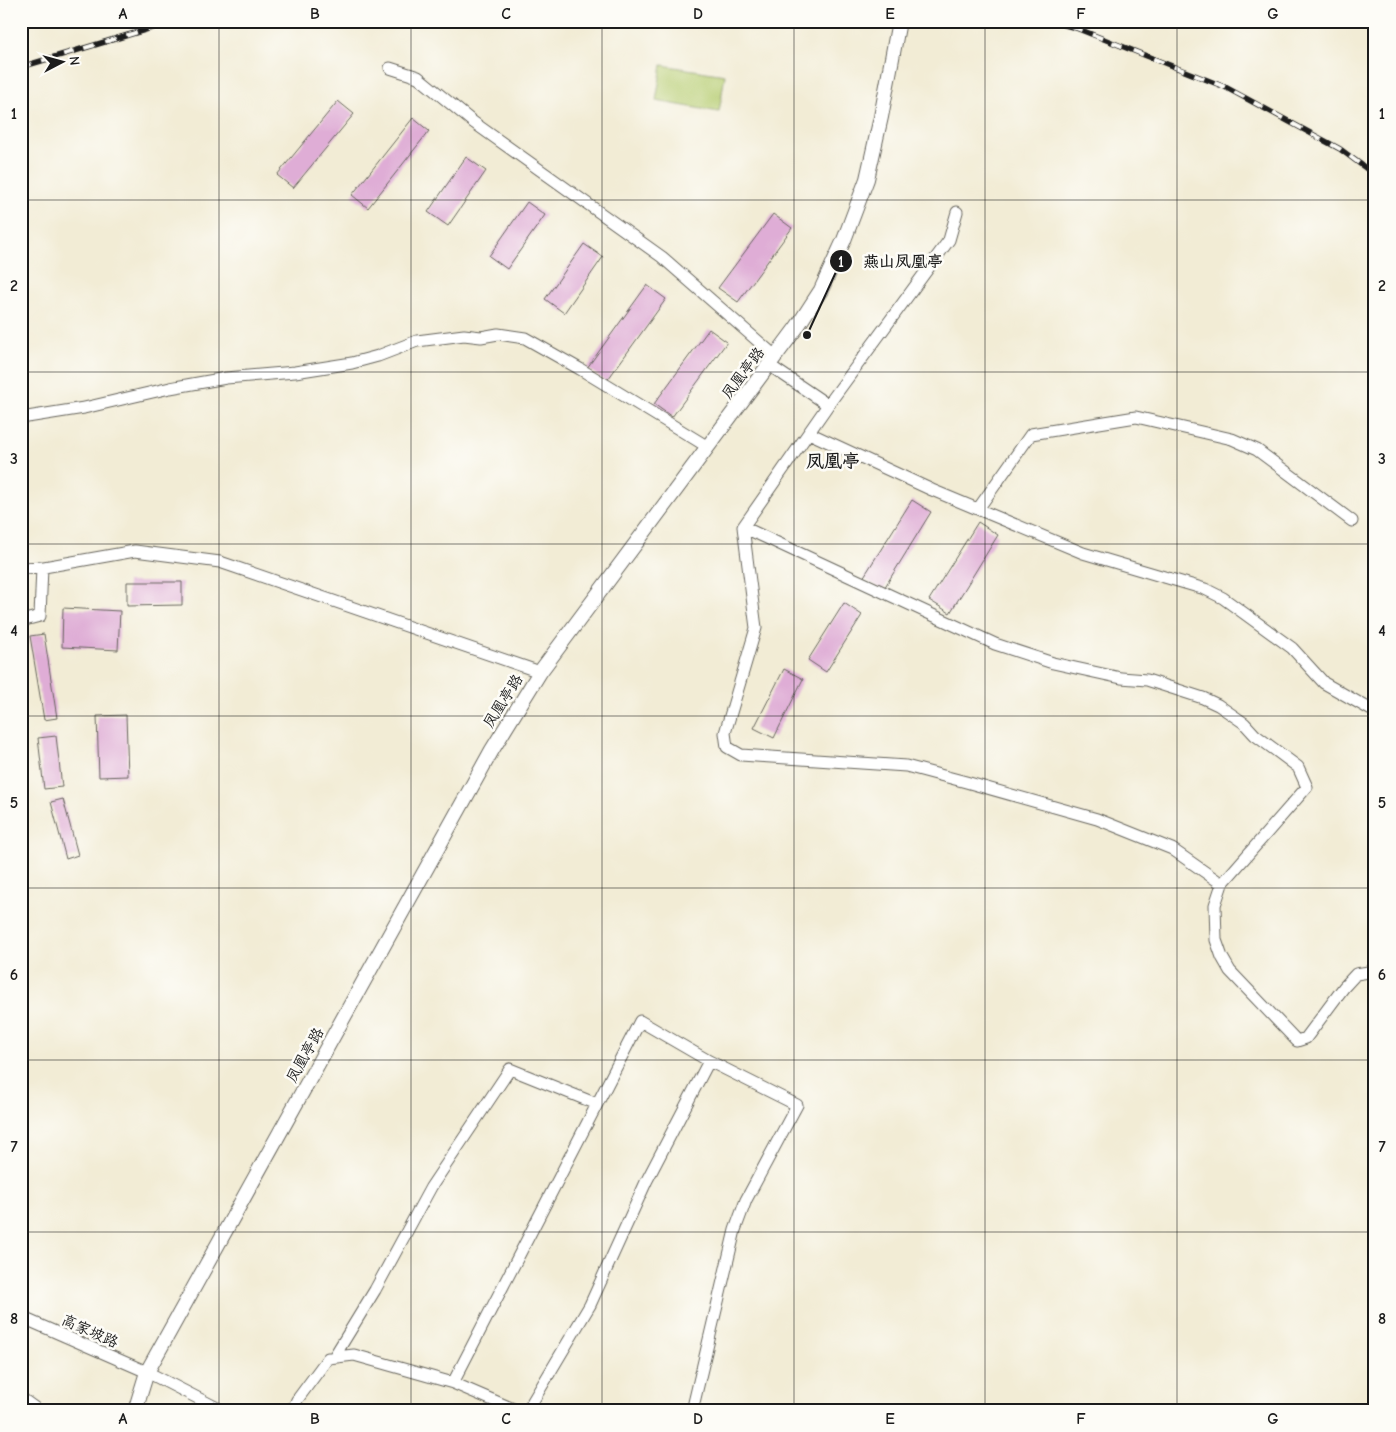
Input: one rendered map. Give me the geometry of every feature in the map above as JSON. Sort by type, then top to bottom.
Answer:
[{"type":"street","name":"凤凰亭路","points":[[135,1411],[147,1372],[492,750],[540,672],[772,360],[821,290],[844,240],[868,179],[882,117],[898,21]]},
{"type":"street","points":[[390,68],[418,77],[473,122],[662,256],[772,360],[828,405]]},
{"type":"street","points":[[957,212],[948,240],[808,433],[744,527],[756,628],[725,733],[727,747],[741,755],[906,766],[966,782],[1097,819],[1164,845],[1222,884]]},
{"type":"street","points":[[21,418],[24,416],[84,408],[170,388],[226,378],[295,372],[352,363],[378,356],[417,341],[464,335],[481,337],[498,334],[525,338],[580,369],[708,447]]},
{"type":"street","points":[[978,509],[1030,434],[1136,418],[1232,439],[1257,450],[1352,521]]},
{"type":"street","points":[[808,433],[932,490],[1083,553],[1205,589],[1223,598],[1292,648],[1324,683],[1375,712]]},
{"type":"street","points":[[744,527],[994,644],[1053,663],[1121,678],[1147,680],[1203,698],[1218,705],[1244,723],[1255,735],[1298,767],[1307,786],[1222,884],[1215,905],[1216,940],[1222,957],[1230,971],[1297,1041],[1306,1038],[1356,974],[1375,971]]},
{"type":"street","points":[[21,568],[42,567],[136,551],[220,562],[540,672]]},
{"type":"street","points":[[21,621],[40,616],[42,567]]},
{"type":"street","points":[[453,1383],[640,1021],[709,1061],[797,1104],[746,1200],[736,1230],[692,1411]]},
{"type":"street","points":[[527,1411],[590,1305],[646,1182],[709,1061]]},
{"type":"street","points":[[334,1357],[374,1290],[431,1187],[510,1069],[597,1104]]},
{"type":"street","name":"高家坡路","points":[[21,1317],[147,1372],[223,1411]]},
{"type":"street","points":[[292,1411],[297,1400],[328,1358],[354,1355],[453,1383],[518,1411]]},
{"type":"street","points":[[21,1398],[39,1411]]},
{"type":"green space","points":[[662,65],[725,75],[719,112],[656,101]]},
{"type":"building","points":[[338,101],[354,114],[293,188],[277,175]]},
{"type":"building","points":[[413,118],[429,131],[368,208],[352,195]]},
{"type":"building","points":[[466,157],[486,171],[448,226],[428,212]]},
{"type":"building","points":[[527,202],[545,215],[507,269],[489,256]]},
{"type":"building","points":[[773,214],[792,228],[738,302],[718,288]]},
{"type":"building","points":[[584,244],[603,257],[564,313],[545,299]]},
{"type":"building","points":[[647,285],[666,299],[606,382],[587,368]]},
{"type":"building","points":[[709,329],[727,342],[672,417],[654,404]]},
{"type":"building","points":[[912,500],[931,512],[883,590],[863,578]]},
{"type":"building","points":[[978,522],[998,535],[950,613],[929,600]]},
{"type":"building","points":[[127,582],[182,582],[182,605],[127,606]]},
{"type":"building","points":[[844,603],[862,615],[826,672],[808,660]]},
{"type":"building","points":[[63,608],[120,611],[118,650],[62,647]]},
{"type":"building","points":[[44,634],[57,718],[44,720],[30,636]]},
{"type":"building","points":[[784,669],[803,679],[774,738],[754,728]]},
{"type":"building","points":[[126,715],[128,776],[99,777],[97,716]]},
{"type":"building","points":[[56,736],[62,787],[44,789],[38,738]]},
{"type":"building","points":[[63,799],[78,855],[66,859],[51,802]]},
{"type":"railway","points":[[21,27],[33,21]]},
{"type":"railway","points":[[21,67],[175,21]]},
{"type":"railway","points":[[1050,21],[1076,28],[1225,87],[1340,149],[1375,175]]},
{"type":"place","name":"燕山凤凰亭","points":[[807,335]]},
{"type":"district","name":"凤凰亭","points":[[833,461]]}]
